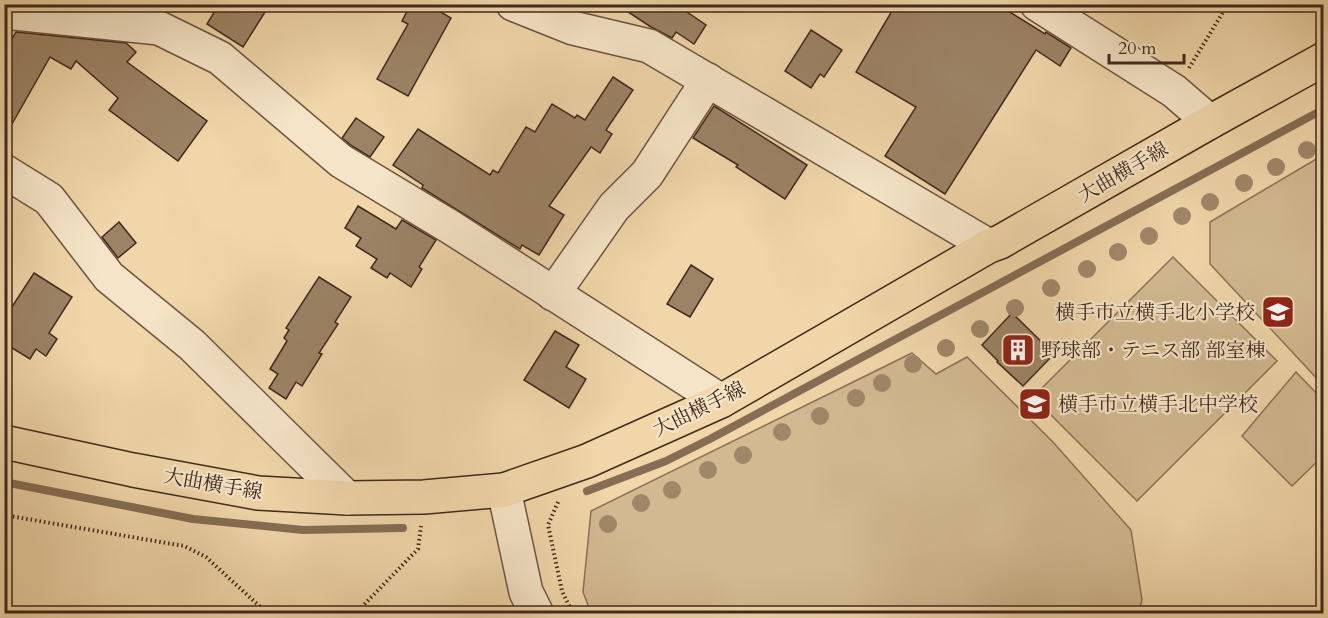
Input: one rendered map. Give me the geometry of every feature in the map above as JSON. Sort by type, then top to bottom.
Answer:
[{"type":"main road","name":"大曲横手線","points":[[4,442],[133,470],[258,493],[347,498],[424,497],[504,490],[587,460],[721,401],[989,246],[1000,242],[1323,59]]},
{"type":"street","points":[[513,4],[573,28],[649,46],[989,246]]},
{"type":"street","points":[[1037,4],[1174,91],[1210,122]]},
{"type":"street","points":[[4,12],[159,28],[220,58],[340,161],[452,228],[721,401]]},
{"type":"street","points":[[553,294],[614,207],[647,174],[708,80]]},
{"type":"street","points":[[4,171],[49,199],[109,277],[192,345],[347,498]]},
{"type":"street","points":[[504,490],[526,592],[537,614]]},
{"type":"path","points":[[1174,91],[1228,4]]},
{"type":"path","points":[[355,614],[418,549],[424,497]]},
{"type":"path","points":[[4,515],[184,546],[206,557],[268,614]]},
{"type":"shaded area","points":[[1323,155],[1323,385],[1210,264],[1210,222]]},
{"type":"shaded area","points":[[1173,257],[1277,361],[1137,501],[1033,397]]},
{"type":"shaded area","points":[[912,353],[936,374],[967,357],[1052,441],[1131,530],[1142,600],[1139,613],[591,613],[583,592],[591,511]]},
{"type":"shaded area","points":[[1296,372],[1323,400],[1324,455],[1292,486],[1242,436]]},
{"type":"building","points":[[219,4],[270,4],[243,47],[207,24]]},
{"type":"building","points":[[411,4],[427,4],[451,18],[408,96],[377,79],[408,24],[402,21]]},
{"type":"building","points":[[616,4],[675,4],[706,25],[694,44],[676,32],[672,38]]},
{"type":"building","points":[[896,4],[997,4],[1071,48],[1060,66],[1036,50],[945,194],[885,156],[916,107],[856,72]]},
{"type":"building","points":[[811,30],[842,50],[824,77],[820,74],[811,88],[785,71]]},
{"type":"building","points":[[16,32],[126,43],[136,52],[127,62],[207,121],[178,161],[109,110],[118,98],[76,61],[71,69],[50,57],[4,138],[4,52]]},
{"type":"building","points":[[613,77],[633,90],[606,130],[612,134],[600,153],[591,147],[549,206],[564,215],[539,255],[522,245],[520,249],[422,188],[423,185],[393,165],[418,129],[490,175],[493,170],[498,173],[526,127],[535,132],[552,104],[575,118],[577,115],[585,120]]},
{"type":"building","points":[[714,106],[807,165],[785,199],[736,167],[738,165],[693,138]]},
{"type":"building","points":[[356,118],[384,137],[370,157],[342,138]]},
{"type":"building","points":[[358,206],[396,229],[402,220],[436,240],[419,267],[422,269],[411,287],[390,273],[387,278],[371,268],[377,259],[356,246],[361,238],[345,228]]},
{"type":"building","points":[[119,222],[136,243],[118,258],[102,237]]},
{"type":"building","points":[[691,265],[713,279],[690,317],[667,304]]},
{"type":"building","points":[[34,273],[72,297],[49,333],[57,339],[46,356],[36,349],[30,359],[4,343],[4,319]]},
{"type":"building","points":[[319,277],[351,297],[335,322],[338,324],[319,353],[322,354],[302,386],[296,382],[286,399],[269,388],[278,374],[270,369],[287,341],[284,338],[289,330],[286,328]]},
{"type":"building","name":"野球部・テニス部 部室棟","points":[[1012,313],[1054,354],[1023,386],[982,345]]},
{"type":"building","points":[[555,331],[579,345],[566,367],[586,379],[569,408],[524,380]]},
{"type":"waterway","points":[[587,491],[666,461],[710,439],[1324,109]]},
{"type":"waterway","points":[[4,482],[193,519],[303,530],[403,528]]},
{"type":"place","name":"横手市立横手北小学校","points":[[1278,312]]},
{"type":"place","name":"野球部・テニス部 部室棟","points":[[1018,350]]},
{"type":"place","name":"横手市立横手北中学校","points":[[1035,404]]}]
